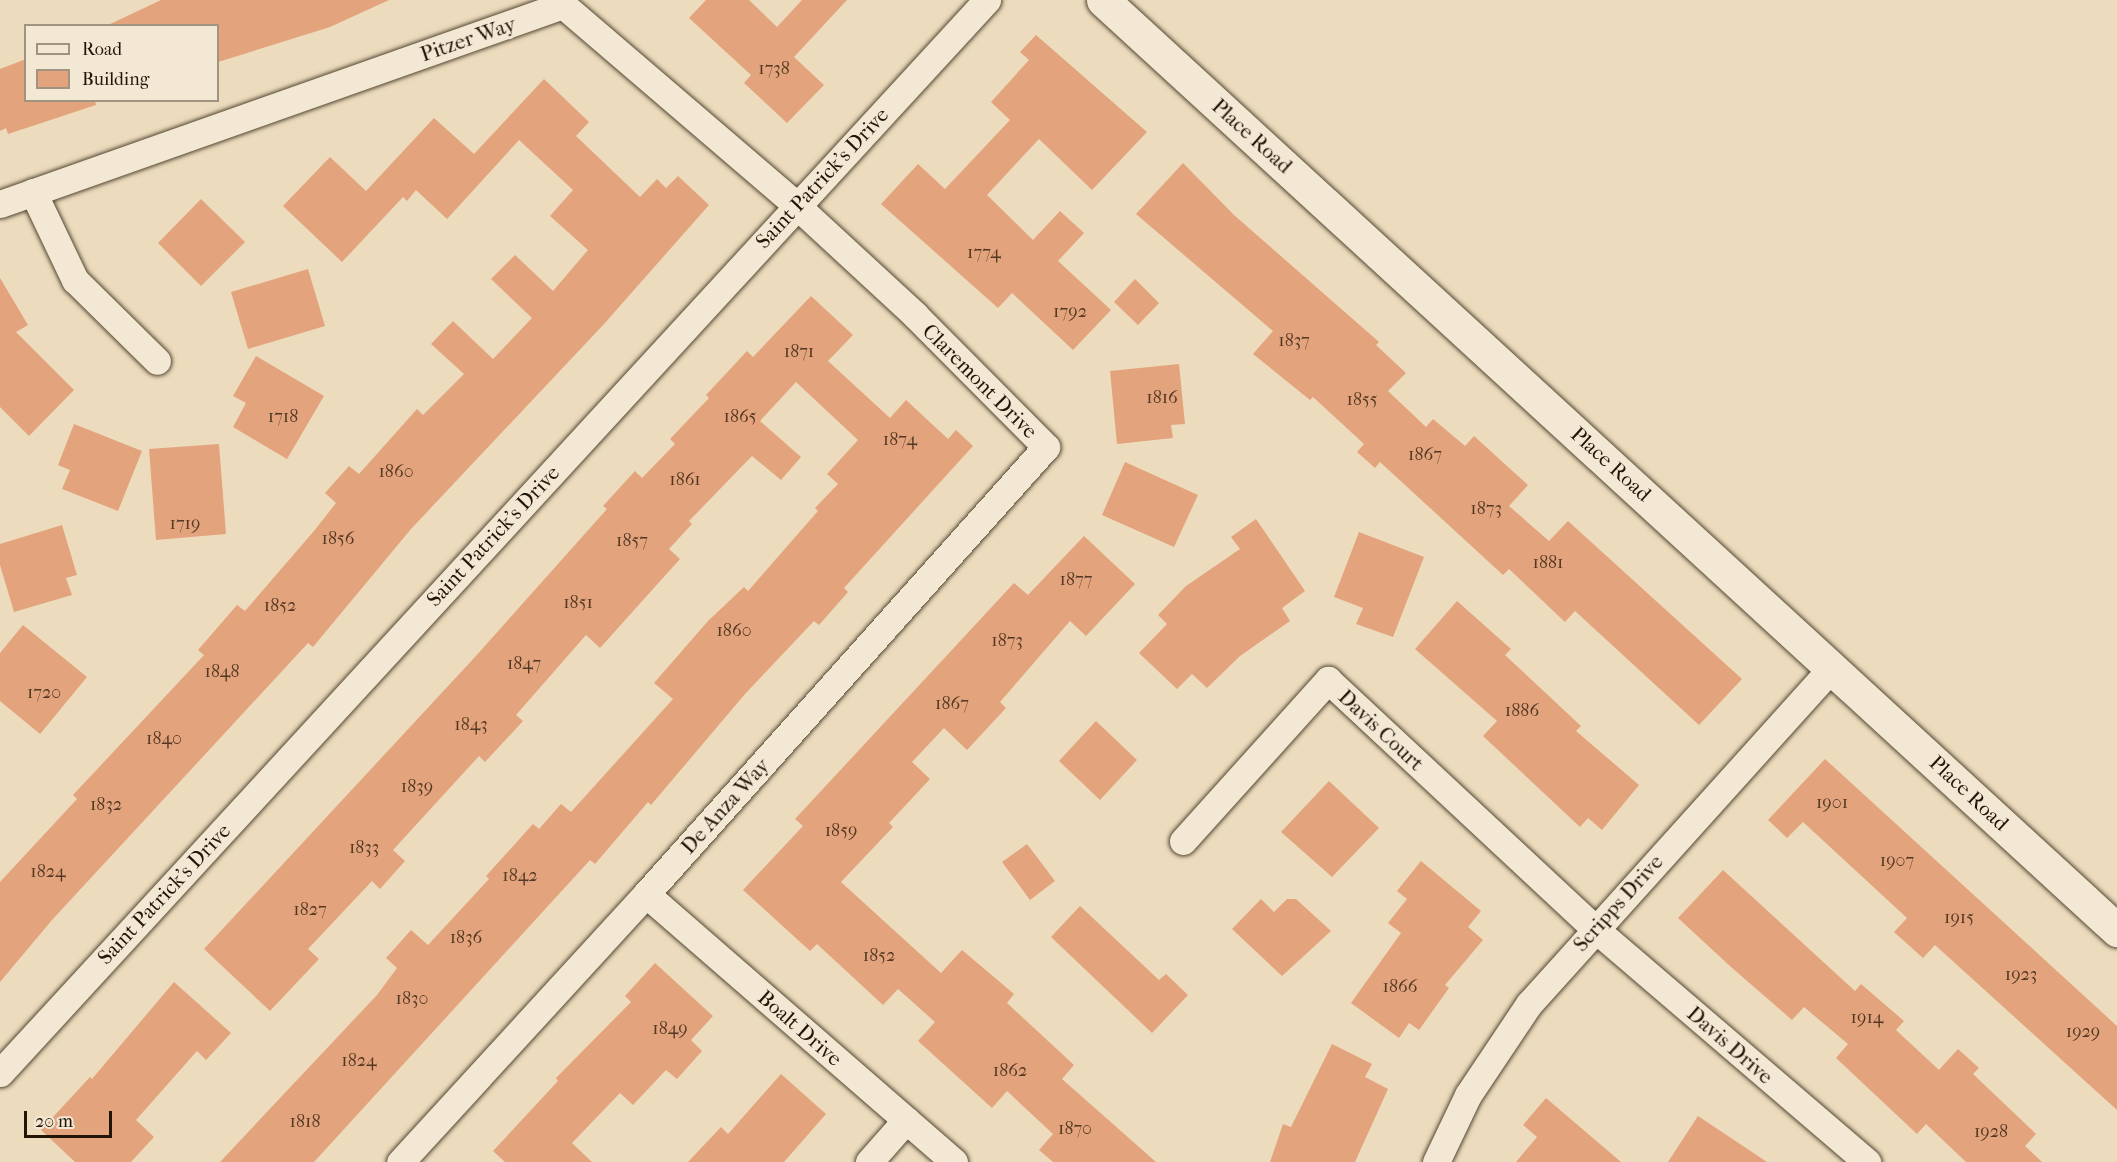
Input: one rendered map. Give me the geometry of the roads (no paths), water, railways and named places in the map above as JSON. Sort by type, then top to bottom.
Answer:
[{"type":"street","name":"Saint Patrick's Drive","points":[[0,1073],[987,0]]},
{"type":"street","name":"Place Road","points":[[1103,0],[2117,930]]},
{"type":"street","name":"Pitzer Way","points":[[0,204],[563,5],[796,206],[915,315]]},
{"type":"street","points":[[33,192],[75,280],[157,361]]},
{"type":"street","name":"Claremont Drive","points":[[915,315],[1046,447]]},
{"type":"street","name":"De Anza Way","points":[[400,1162],[646,894],[1046,447]]},
{"type":"street","name":"Scripps Drive","points":[[1436,1162],[1467,1095],[1501,1042],[1593,928],[1832,667]]},
{"type":"street","name":"Davis Court","points":[[1183,841],[1328,680],[1593,928]]},
{"type":"street","name":"Boalt Drive","points":[[646,894],[954,1162]]},
{"type":"street","name":"Davis Drive","points":[[1593,928],[1867,1162]]},
{"type":"street","points":[[869,1162],[906,1120]]}]
